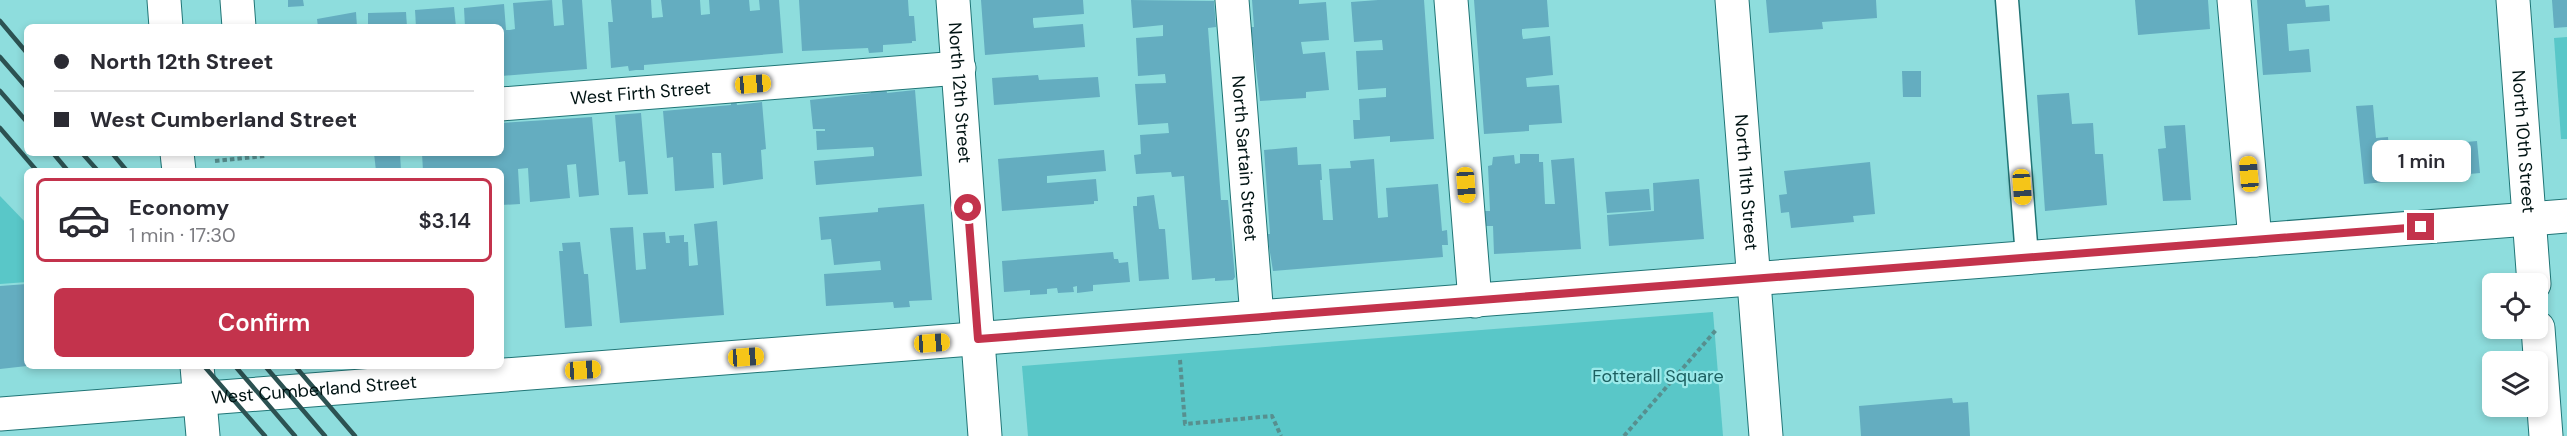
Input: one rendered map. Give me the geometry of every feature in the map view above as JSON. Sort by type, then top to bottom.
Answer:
[{"type":"street","points":[[164,0],[166,24]]},
{"type":"street","points":[[237,0],[239,24]]},
{"type":"street","name":"North 12th Street","points":[[953,0],[985,436]]},
{"type":"street","name":"North Sartain Street","points":[[1232,0],[1257,317]]},
{"type":"street","points":[[1451,0],[1475,301]]},
{"type":"street","name":"North 11th Street","points":[[1732,0],[1766,436]]},
{"type":"street","points":[[2235,0],[2255,240]]},
{"type":"street","name":"North 10th Street","points":[[2513,0],[2533,273]]},
{"type":"street","name":"West Firth Street","points":[[504,104],[959,68]]},
{"type":"street","name":"West Cumberland Street","points":[[0,414],[2567,216]]},
{"type":"street","points":[[2539,339],[2546,436]]},
{"type":"street","points":[[197,369],[203,436]]},
{"type":"lane","points":[[2007,0],[2027,258]]},
{"type":"path","points":[[178,163],[265,156]]},
{"type":"path","points":[[1624,436],[1716,330]]},
{"type":"path","points":[[1180,360],[1185,424],[1272,416],[1281,436]]},
{"type":"green space","points":[[2567,37],[2567,139],[2561,139],[2554,38]]},
{"type":"green space","points":[[0,196],[24,221],[24,282],[0,284]]},
{"type":"green space","name":"Fotterall Square","points":[[1713,312],[1723,436],[1028,436],[1022,366]]},
{"type":"building","points":[[288,0],[303,0],[304,6],[288,7]]},
{"type":"building","points":[[552,0],[554,26],[564,25],[562,0],[582,0],[587,69],[504,76],[504,24],[465,24],[464,8],[504,4],[506,30],[510,30],[515,29],[513,3]]},
{"type":"building","points":[[611,0],[651,0],[652,18],[663,17],[661,0],[700,0],[701,15],[710,14],[709,0],[749,0],[750,11],[760,10],[759,0],[779,0],[783,53],[644,65],[644,70],[629,71],[628,66],[611,68],[608,22],[613,22]]},
{"type":"building","points":[[799,0],[908,0],[909,16],[914,16],[916,41],[883,45],[883,52],[869,53],[868,48],[802,51]]},
{"type":"building","points":[[981,0],[1083,0],[1084,14],[1033,18],[1033,22],[1034,28],[1083,24],[1085,47],[985,55]]},
{"type":"building","points":[[1131,0],[1214,1],[1216,27],[1208,28],[1221,200],[1228,200],[1235,277],[1233,280],[1215,281],[1215,278],[1192,280],[1184,176],[1172,177],[1171,172],[1136,174],[1134,155],[1141,154],[1140,135],[1169,133],[1168,123],[1138,125],[1135,84],[1166,83],[1165,74],[1138,76],[1136,38],[1163,36],[1163,25],[1133,28]]},
{"type":"building","points":[[1252,0],[1299,0],[1299,4],[1326,2],[1329,40],[1301,42],[1303,54],[1325,52],[1329,90],[1306,92],[1306,98],[1260,101],[1251,27],[1254,27]]},
{"type":"building","points":[[1424,0],[1434,139],[1390,142],[1390,136],[1354,139],[1353,120],[1360,120],[1359,99],[1386,97],[1386,88],[1358,90],[1356,51],[1383,50],[1382,40],[1354,42],[1351,2]]},
{"type":"building","points":[[1474,0],[1547,0],[1549,27],[1522,29],[1522,34],[1523,39],[1550,36],[1553,75],[1526,78],[1527,87],[1559,85],[1562,123],[1529,125],[1529,131],[1484,134]]},
{"type":"building","points":[[1766,0],[1876,0],[1877,18],[1822,22],[1823,29],[1769,33]]},
{"type":"building","points":[[2135,0],[2208,0],[2210,29],[2138,35]]},
{"type":"building","points":[[2257,0],[2305,0],[2306,7],[2329,5],[2330,21],[2287,24],[2289,51],[2309,49],[2311,72],[2263,75]]},
{"type":"building","points":[[2552,0],[2567,0],[2567,27],[2554,28]]},
{"type":"building","points":[[454,7],[456,24],[416,24],[415,10]]},
{"type":"building","points":[[356,12],[357,24],[318,24],[317,19]]},
{"type":"building","points":[[406,12],[407,24],[368,24],[368,13]]},
{"type":"building","points":[[1902,71],[1921,71],[1921,97],[1903,97]]},
{"type":"building","points":[[1038,75],[1039,80],[1098,77],[1100,97],[994,105],[992,78]]},
{"type":"building","points":[[886,87],[887,93],[915,90],[922,176],[816,185],[814,161],[874,156],[874,151],[873,147],[817,150],[816,131],[825,131],[825,129],[813,129],[810,100],[871,93],[871,88]]},
{"type":"building","points":[[2069,93],[2072,124],[2093,123],[2095,154],[2103,154],[2107,205],[2045,211],[2037,95]]},
{"type":"building","points":[[731,100],[736,100],[737,105],[762,102],[766,149],[761,150],[763,179],[723,185],[721,153],[712,153],[714,188],[675,191],[673,157],[667,158],[663,111],[731,105]]},
{"type":"building","points":[[2373,105],[2376,138],[2388,137],[2389,149],[2477,141],[2480,173],[2364,184],[2356,106]]},
{"type":"building","points":[[641,113],[648,194],[628,195],[625,161],[619,162],[615,115]]},
{"type":"building","points":[[592,117],[599,195],[579,197],[576,164],[567,165],[570,198],[530,202],[528,168],[518,169],[520,204],[504,205],[504,168],[423,168],[422,156],[504,156],[504,123]]},
{"type":"building","points":[[2185,125],[2191,200],[2163,201],[2158,149],[2166,148],[2164,126]]},
{"type":"building","points":[[1297,147],[1298,165],[1321,164],[1323,220],[1333,220],[1329,169],[1351,168],[1350,161],[1374,159],[1378,218],[1388,217],[1386,188],[1438,184],[1442,231],[1447,230],[1448,245],[1442,245],[1443,257],[1273,271],[1267,234],[1270,234],[1264,150]]},
{"type":"building","points":[[1104,150],[1106,171],[1047,176],[1047,183],[1096,179],[1098,201],[1094,201],[1094,204],[1002,211],[998,159]]},
{"type":"building","points":[[1520,154],[1539,154],[1539,162],[1543,162],[1545,204],[1555,204],[1551,160],[1574,158],[1581,249],[1494,254],[1493,226],[1486,226],[1485,211],[1490,211],[1488,166],[1492,165],[1493,157],[1514,155],[1515,164],[1520,163]]},
{"type":"building","points":[[374,156],[400,156],[401,168],[376,168]]},
{"type":"building","points":[[1870,162],[1875,214],[1853,216],[1854,222],[1791,228],[1789,212],[1781,213],[1779,195],[1787,194],[1784,171]]},
{"type":"building","points":[[1699,179],[1704,239],[1609,246],[1607,215],[1654,211],[1653,183]]},
{"type":"building","points":[[1649,189],[1651,210],[1607,213],[1605,192]]},
{"type":"building","points":[[1154,195],[1159,229],[1165,229],[1169,279],[1139,281],[1133,206],[1137,206],[1137,197]]},
{"type":"building","points":[[924,204],[932,300],[909,301],[910,307],[894,308],[893,302],[826,306],[824,274],[881,270],[880,261],[834,265],[831,239],[821,240],[819,217],[878,212],[878,208]]},
{"type":"building","points":[[717,221],[724,315],[620,323],[610,228],[633,227],[636,270],[646,269],[643,233],[665,232],[666,243],[670,243],[669,236],[684,235],[684,242],[688,242],[689,266],[698,265],[694,224]]},
{"type":"building","points":[[580,242],[584,274],[588,274],[592,326],[565,328],[559,251],[563,251],[562,243]]},
{"type":"building","points":[[1113,252],[1114,259],[1118,259],[1119,263],[1128,262],[1130,282],[1093,285],[1093,291],[1077,293],[1077,286],[1073,287],[1074,292],[1058,293],[1057,288],[1047,289],[1047,294],[1030,295],[1030,290],[1004,292],[1002,261]]},
{"type":"building","points":[[24,284],[24,366],[0,369],[0,286]]},
{"type":"building","points":[[1952,398],[1953,403],[1968,402],[1970,436],[1861,436],[1859,406]]},
{"type":"railway","points":[[0,21],[24,49]]},
{"type":"railway","points":[[0,57],[24,85]]},
{"type":"railway","points":[[0,91],[24,119]]},
{"type":"railway","points":[[0,128],[24,156]]},
{"type":"railway","points":[[24,156],[34,168]]},
{"type":"railway","points":[[56,156],[66,168]]},
{"type":"railway","points":[[85,156],[95,168]]},
{"type":"railway","points":[[114,156],[124,168]]},
{"type":"railway","points":[[207,369],[265,436]]},
{"type":"railway","points":[[238,369],[295,436]]},
{"type":"railway","points":[[268,369],[325,436]]},
{"type":"railway","points":[[298,369],[355,436]]},
{"type":"route","points":[[968,208],[978,339],[2421,227]]}]
